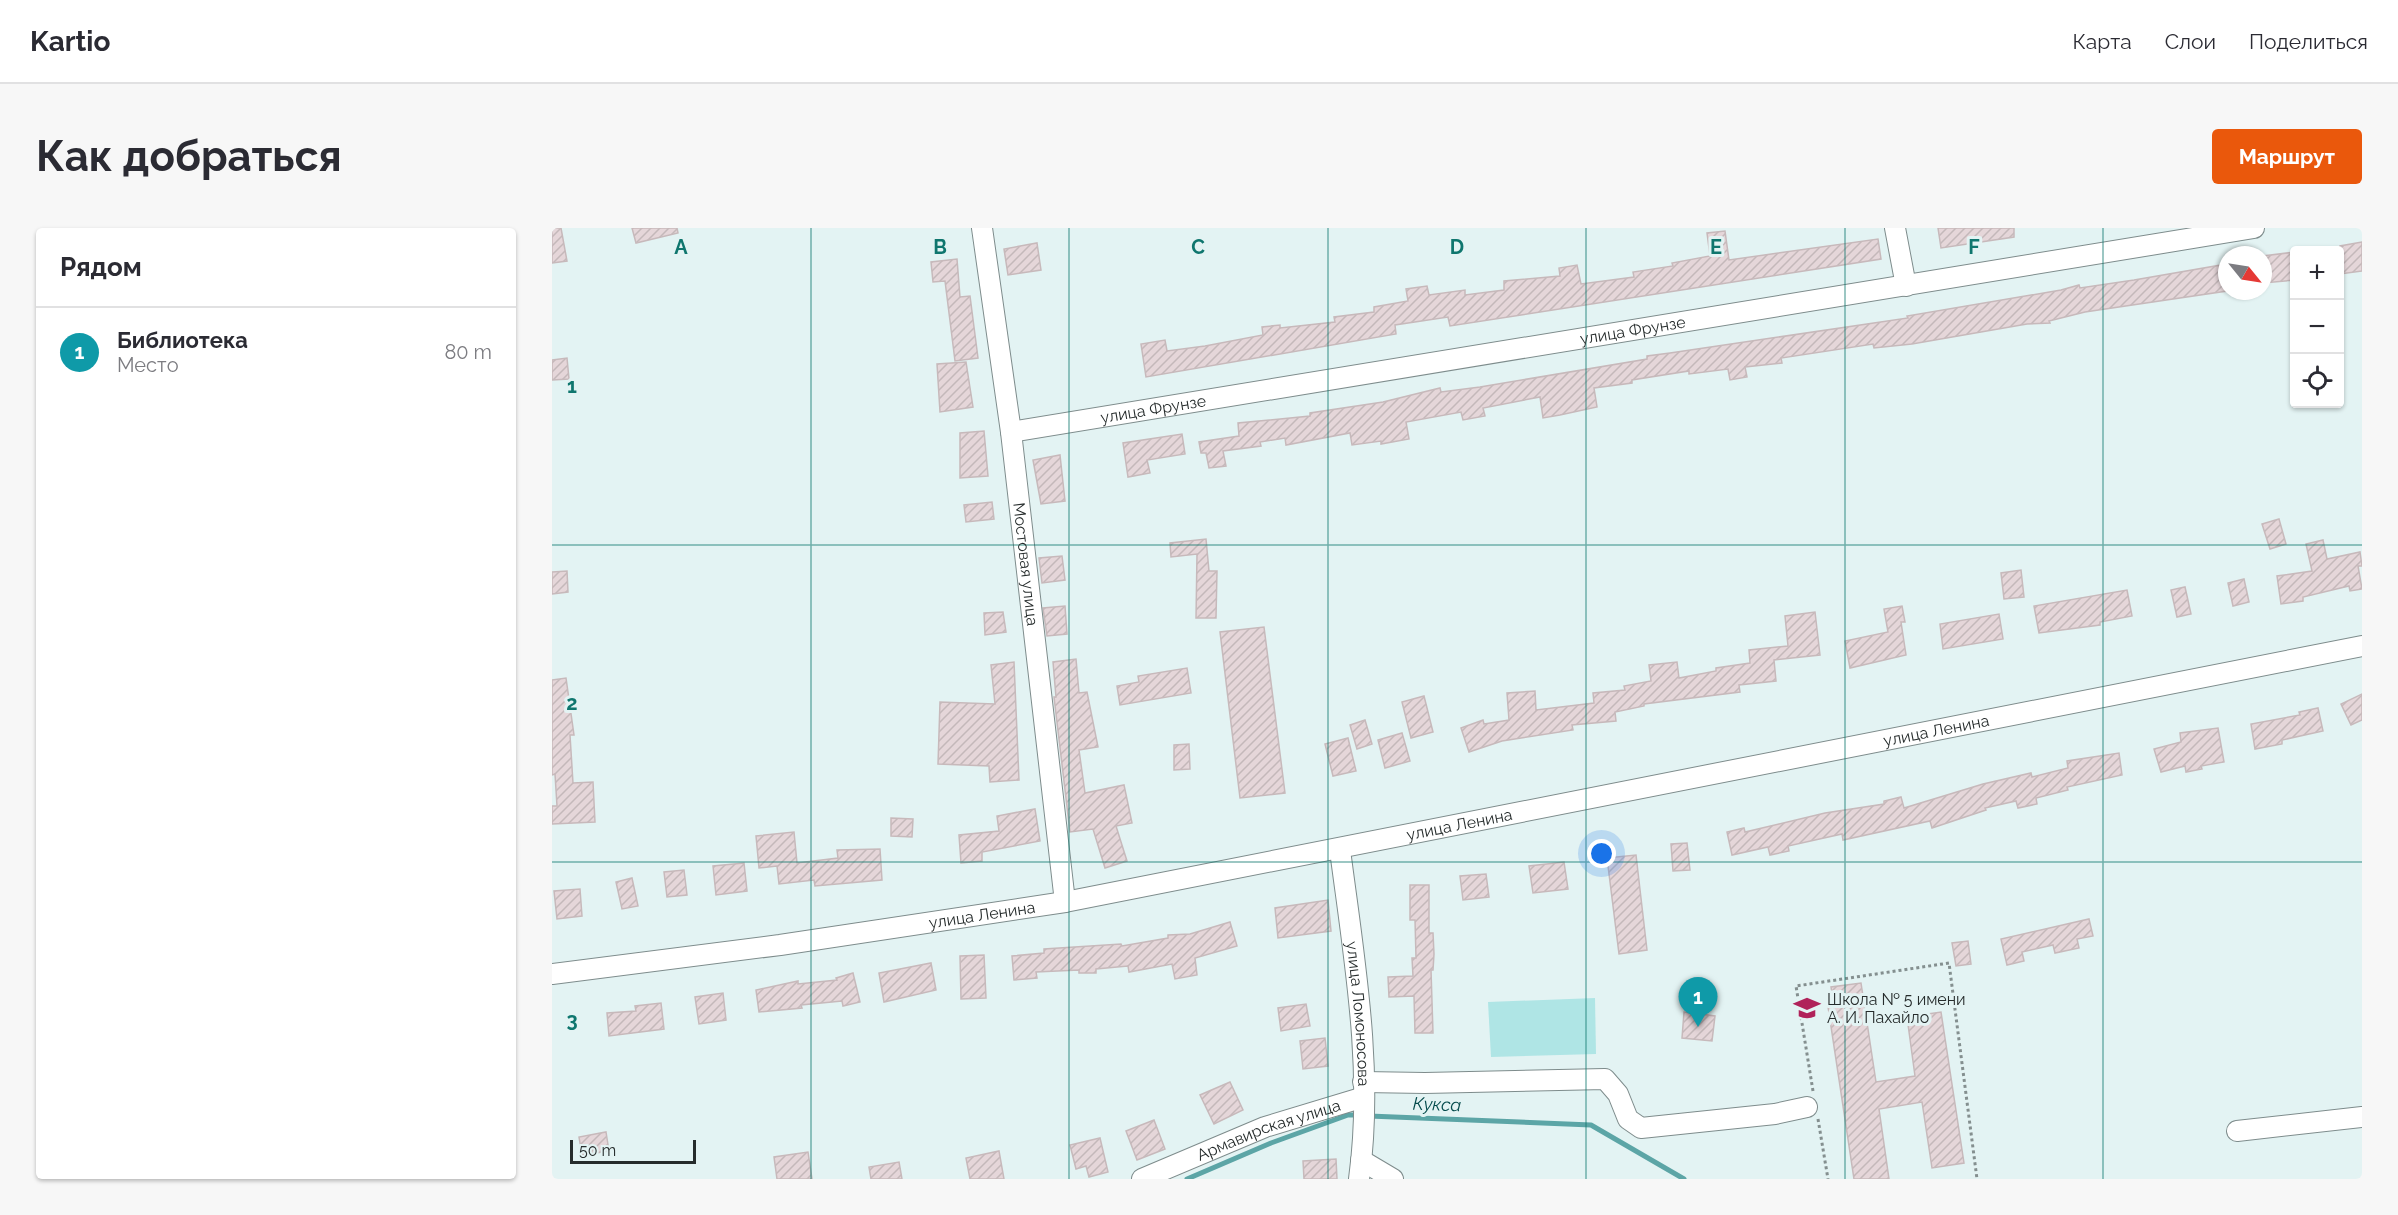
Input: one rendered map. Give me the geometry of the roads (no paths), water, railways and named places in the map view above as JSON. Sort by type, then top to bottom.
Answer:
[{"type":"street","name":"Мостовая улица","points":[[982,228],[1011,432],[1065,902]]},
{"type":"street","points":[[1895,228],[1906,286]]},
{"type":"street","name":"улица Фрунзе","points":[[1011,432],[2254,228]]},
{"type":"street","name":"улица Ленина","points":[[552,974],[780,945],[1065,902],[1340,850],[2362,646]]},
{"type":"street","name":"улица Ломоносова","points":[[1340,850],[1362,1038],[1363,1103],[1360,1169]]},
{"type":"street","name":"Армавирская улица","points":[[1142,1179],[1265,1127],[1363,1103],[1425,1083],[1605,1079],[1618,1094],[1628,1119],[1641,1128],[1775,1114],[1813,1106]]},
{"type":"street","points":[[2237,1131],[2362,1118]]},
{"type":"street","points":[[1360,1169],[1393,1179]]},
{"type":"waterway","name":"Кукса","points":[[1187,1179],[1271,1143],[1348,1115],[1359,1115]]},
{"type":"waterway","name":"Кукса","points":[[1369,1116],[1591,1125],[1684,1179]]},
{"type":"place","name":"Школа № 5 имени А. И. Пахайло","points":[[1807,1008]]},
{"type":"place","name":"Библиотека","points":[[1698,1027]]}]
